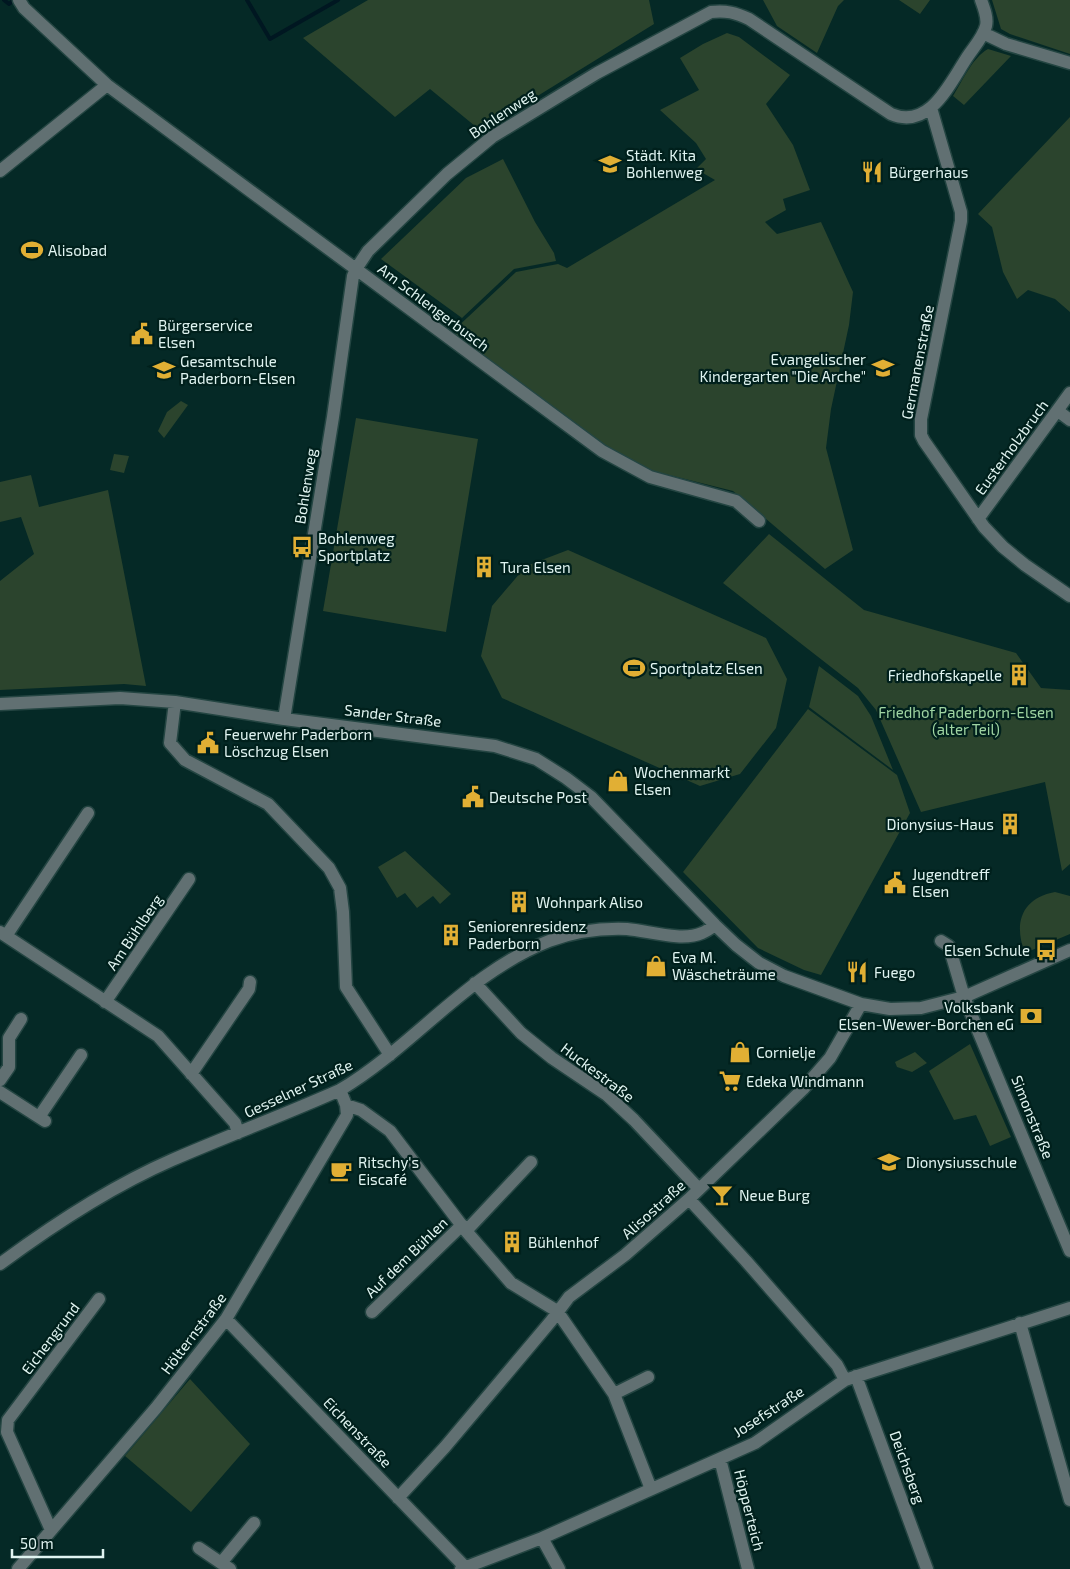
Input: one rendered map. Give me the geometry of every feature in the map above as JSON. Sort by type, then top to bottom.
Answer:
[{"type":"street","name":"Am Schlengerbusch","points":[[19,0],[24,8],[107,85],[602,451],[650,477],[736,502],[759,521]]},
{"type":"street","points":[[981,0],[986,23],[983,33],[1006,44],[1070,63]]},
{"type":"street","name":"Bohlenweg","points":[[284,718],[333,417],[353,276],[368,251],[447,174],[492,137],[590,77],[711,12],[722,10],[734,12],[749,19],[891,114],[897,117],[908,118],[922,114],[940,100],[983,33]]},
{"type":"street","points":[[0,171],[107,85]]},
{"type":"street","name":"Germanenstraße","points":[[931,108],[961,212],[961,221],[921,419],[921,435],[978,519],[1003,547],[1025,565],[1070,596]]},
{"type":"street","name":"Eusterholzbruch","points":[[978,519],[1070,393]]},
{"type":"street","points":[[1058,411],[1070,420]]},
{"type":"street","name":"Sander Straße","points":[[0,704],[120,698],[175,702],[496,746],[518,752],[536,759],[591,797],[715,925],[759,963],[809,986],[861,1004],[890,1009],[914,1009],[964,996],[1070,950]]},
{"type":"street","points":[[175,702],[170,742],[184,760],[268,804],[329,868],[340,888],[343,912],[346,987],[390,1055]]},
{"type":"street","points":[[88,813],[3,934],[158,1036],[235,1123],[238,1133]]},
{"type":"street","name":"Am Bühlberg","points":[[105,1002],[189,879]]},
{"type":"street","name":"Gesselner Straße","points":[[0,1264],[84,1206],[170,1161],[340,1090],[365,1075],[475,983],[508,960],[550,940],[583,932],[626,929],[679,936],[700,934],[715,925]]},
{"type":"street","name":"Simonstraße","points":[[941,941],[948,946],[964,996],[1070,1251]]},
{"type":"street","points":[[191,1074],[250,989],[250,982]]},
{"type":"street","name":"Huckestraße","points":[[475,983],[521,1033],[552,1058],[607,1095],[634,1120],[699,1189]]},
{"type":"street","name":"Alisostraße","points":[[398,1498],[445,1447],[551,1321],[569,1296],[625,1255],[689,1199],[785,1107],[819,1070],[838,1044],[861,1004]]},
{"type":"street","points":[[0,1080],[9,1067],[9,1038],[21,1019]]},
{"type":"street","points":[[0,1092],[42,1119],[81,1055]]},
{"type":"street","points":[[340,1090],[346,1105]]},
{"type":"street","name":"Auf dem Bühlen","points":[[346,1105],[361,1110],[390,1131],[464,1228],[511,1283],[557,1311],[614,1394],[651,1489]]},
{"type":"street","name":"Hölternstraße","points":[[18,1569],[156,1408],[226,1319],[347,1115],[346,1105]]},
{"type":"street","name":"Auf dem Bühlen","points":[[372,1312],[464,1228],[531,1162]]},
{"type":"street","points":[[689,1199],[837,1365],[851,1378]]},
{"type":"street","name":"Eichengrund","points":[[51,1530],[7,1432],[8,1420],[99,1300]]},
{"type":"street","name":"Josefstraße","points":[[463,1568],[542,1538],[755,1443],[851,1378],[1070,1308]]},
{"type":"street","name":"Eichenstraße","points":[[226,1319],[463,1568]]},
{"type":"street","points":[[1020,1323],[1070,1500]]},
{"type":"street","points":[[614,1394],[648,1378]]},
{"type":"street","name":"Deichsberg","points":[[851,1378],[927,1569]]},
{"type":"street","name":"Höpperteich","points":[[720,1459],[748,1569]]},
{"type":"street","points":[[199,1548],[225,1566],[254,1523]]},
{"type":"street","points":[[542,1538],[559,1569]]},
{"type":"green space","points":[[368,0],[649,0],[654,24],[481,131],[430,89],[395,117],[303,38]]},
{"type":"green space","points":[[763,0],[844,0],[838,6],[817,53],[777,26]]},
{"type":"green space","points":[[899,0],[930,0],[920,14]]},
{"type":"green space","points":[[992,0],[1070,0],[1070,54],[1010,34],[1001,29]]},
{"type":"green space","points":[[727,33],[739,37],[790,75],[766,104],[793,145],[810,190],[783,199],[786,210],[765,222],[777,234],[821,222],[853,292],[849,325],[831,409],[826,448],[853,550],[825,569],[733,491],[649,470],[601,443],[452,332],[516,272],[558,264],[567,268],[715,180],[696,169],[706,159],[696,143],[660,110],[699,90],[680,58],[703,44]]},
{"type":"green space","points":[[988,49],[1011,56],[964,105],[953,96],[977,58]]},
{"type":"green space","points":[[1070,117],[1070,312],[1055,299],[1028,290],[1017,299],[1003,272],[992,227],[978,214]]},
{"type":"green space","points":[[503,159],[535,222],[554,253],[556,261],[514,269],[462,318],[381,259],[466,178]]},
{"type":"green space","points":[[181,401],[188,405],[164,438],[158,431],[167,412]]},
{"type":"green space","points":[[356,418],[478,439],[446,632],[323,611]]},
{"type":"green space","points":[[114,454],[129,456],[124,473],[110,470]]},
{"type":"green space","points":[[31,475],[39,507],[108,490],[146,686],[124,684],[0,690],[0,581],[34,554],[21,517],[0,522],[0,482]]},
{"type":"green space","name":"Friedhof Paderborn-Elsen (alter Teil)","points":[[769,534],[864,610],[1016,653],[1041,688],[1070,690],[1070,864],[1062,871],[1045,782],[921,812],[876,710],[858,688],[723,583]]},
{"type":"green space","name":"Sportplatz Elsen","points":[[568,550],[766,638],[787,679],[776,728],[740,774],[700,786],[502,698],[481,656],[492,606],[526,566]]},
{"type":"green space","points":[[819,666],[858,696],[871,716],[893,770],[809,707]]},
{"type":"green space","points":[[808,709],[897,775],[910,813],[821,975],[804,970],[758,948],[683,872]]},
{"type":"green space","points":[[405,851],[451,894],[440,904],[433,896],[417,908],[405,893],[397,898],[378,867]]},
{"type":"green space","points":[[1055,892],[1070,896],[1070,934],[1025,953],[1020,932],[1023,914],[1035,900]]},
{"type":"green space","points":[[970,1044],[1011,1137],[990,1146],[976,1115],[954,1120],[929,1071]]},
{"type":"green space","points":[[915,1052],[927,1063],[912,1072],[897,1067],[895,1062]]},
{"type":"green space","points":[[190,1379],[250,1444],[191,1512],[125,1456]]},
{"type":"waterway","points":[[4,0],[9,4],[14,0]]},
{"type":"waterway","points":[[247,0],[270,39],[338,0]]},
{"type":"place","name":"Städt. Kita Bohlenweg","points":[[610,164]]},
{"type":"place","name":"Bürgerhaus","points":[[872,172]]},
{"type":"place","name":"Alisobad","points":[[32,250]]},
{"type":"place","name":"Bürgerservice Elsen","points":[[142,334]]},
{"type":"place","name":"Evangelischer Kindergarten \"Die Arche\"","points":[[883,368]]},
{"type":"place","name":"Gesamtschule Paderborn-Elsen","points":[[164,370]]},
{"type":"place","name":"Bohlenweg Sportplatz","points":[[302,547]]},
{"type":"place","name":"Tura Elsen","points":[[484,567]]},
{"type":"place","name":"Sportplatz Elsen","points":[[634,668]]},
{"type":"place","name":"Friedhofskapelle","points":[[1019,675]]},
{"type":"place","name":"Feuerwehr Paderborn Löschzug Elsen","points":[[208,743]]},
{"type":"place","name":"Wochenmarkt Elsen","points":[[618,781]]},
{"type":"place","name":"Deutsche Post","points":[[473,797]]},
{"type":"place","name":"Dionysius-Haus","points":[[1010,824]]},
{"type":"place","name":"Jugendtreff Elsen","points":[[895,883]]},
{"type":"place","name":"Wohnpark Aliso","points":[[519,902]]},
{"type":"place","name":"Seniorenresidenz Paderborn","points":[[451,935]]},
{"type":"place","name":"Elsen Schule","points":[[1046,950]]},
{"type":"place","name":"Eva M. Wäscheträume","points":[[656,966]]},
{"type":"place","name":"Fuego","points":[[857,972]]},
{"type":"place","name":"Volksbank Elsen-Wewer-Borchen eG","points":[[1031,1016]]},
{"type":"place","name":"Cornielje","points":[[740,1052]]},
{"type":"place","name":"Edeka Windmann","points":[[730,1081]]},
{"type":"place","name":"Dionysiusschule","points":[[889,1162]]},
{"type":"place","name":"Ritschy's Eiscafé","points":[[341,1171]]},
{"type":"place","name":"Neue Burg","points":[[722,1195]]},
{"type":"place","name":"Bühlenhof","points":[[512,1242]]}]
